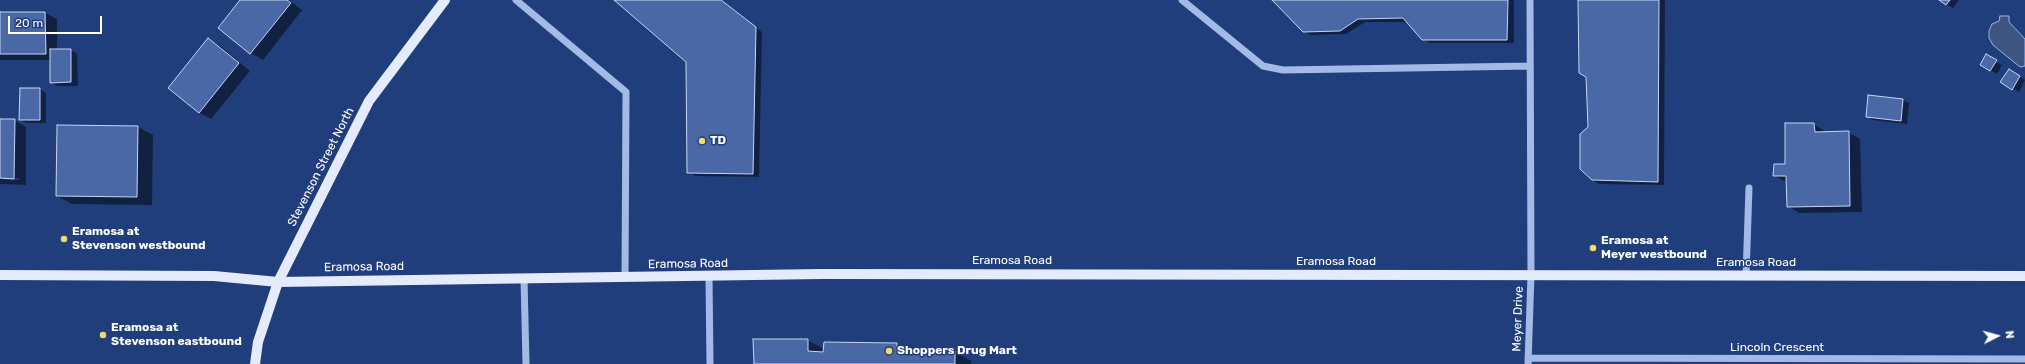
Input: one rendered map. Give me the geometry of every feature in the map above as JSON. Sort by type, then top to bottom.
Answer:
[{"type":"main road","name":"Stevenson Street North","points":[[255,364],[258,342],[278,282],[369,101],[444,0]]},
{"type":"main road","name":"Eramosa Road","points":[[0,275],[214,276],[278,282],[709,277],[822,274],[2025,276]]},
{"type":"street","points":[[516,0],[626,92],[625,278]]},
{"type":"street","points":[[1182,0],[1263,66],[1283,70],[1530,66]]},
{"type":"street","name":"Meyer Drive","points":[[1528,361],[1531,275],[1530,0]]},
{"type":"street","points":[[1746,276],[1749,188]]},
{"type":"street","points":[[709,277],[710,364]]},
{"type":"street","points":[[524,278],[526,364]]},
{"type":"street","name":"Lincoln Crescent","points":[[1528,361],[2025,359]]},
{"type":"water","points":[[2000,16],[2009,16],[2009,22],[2025,39],[2025,66],[2020,67],[1993,45],[1989,38],[1989,31],[1992,24],[1999,21]]},
{"type":"building","points":[[240,0],[287,0],[291,3],[250,54],[218,28]]},
{"type":"building","points":[[614,0],[721,0],[756,27],[753,174],[687,173],[686,62]]},
{"type":"building","points":[[1272,0],[1508,0],[1507,40],[1422,40],[1403,18],[1358,19],[1340,31],[1303,32]]},
{"type":"building","points":[[1578,0],[1659,0],[1658,182],[1592,180],[1580,169],[1580,134],[1588,127],[1586,77],[1579,73]]},
{"type":"building","points":[[1939,0],[1950,0],[1946,5]]},
{"type":"building","points":[[0,12],[45,12],[46,54],[0,54]]},
{"type":"building","points":[[208,38],[239,63],[199,113],[168,88]]},
{"type":"building","points":[[50,49],[71,49],[71,82],[50,83]]},
{"type":"building","points":[[1986,54],[1997,60],[1990,71],[1980,65]]},
{"type":"building","points":[[2009,69],[2020,76],[2012,90],[2000,82]]},
{"type":"building","points":[[20,88],[40,88],[40,120],[19,120]]},
{"type":"building","points":[[1868,95],[1903,99],[1901,121],[1866,117]]},
{"type":"building","points":[[0,119],[15,119],[14,179],[0,178]]},
{"type":"building","points":[[1785,123],[1814,123],[1815,132],[1849,131],[1850,206],[1787,207],[1786,176],[1773,176],[1774,164],[1785,164]]},
{"type":"building","points":[[57,125],[138,126],[137,197],[56,196]]},
{"type":"building","name":"Shoppers Drug Mart","points":[[753,339],[808,339],[808,351],[823,352],[824,342],[897,343],[897,351],[955,351],[955,364],[754,364]]},
{"type":"place","name":"TD","points":[[702,141]]},
{"type":"place","name":"Eramosa at Stevenson westbound","points":[[64,239]]},
{"type":"place","name":"Eramosa at Meyer westbound","points":[[1593,248]]},
{"type":"place","name":"Eramosa at Stevenson eastbound","points":[[103,335]]},
{"type":"place","name":"Shoppers Drug Mart","points":[[889,351]]}]
